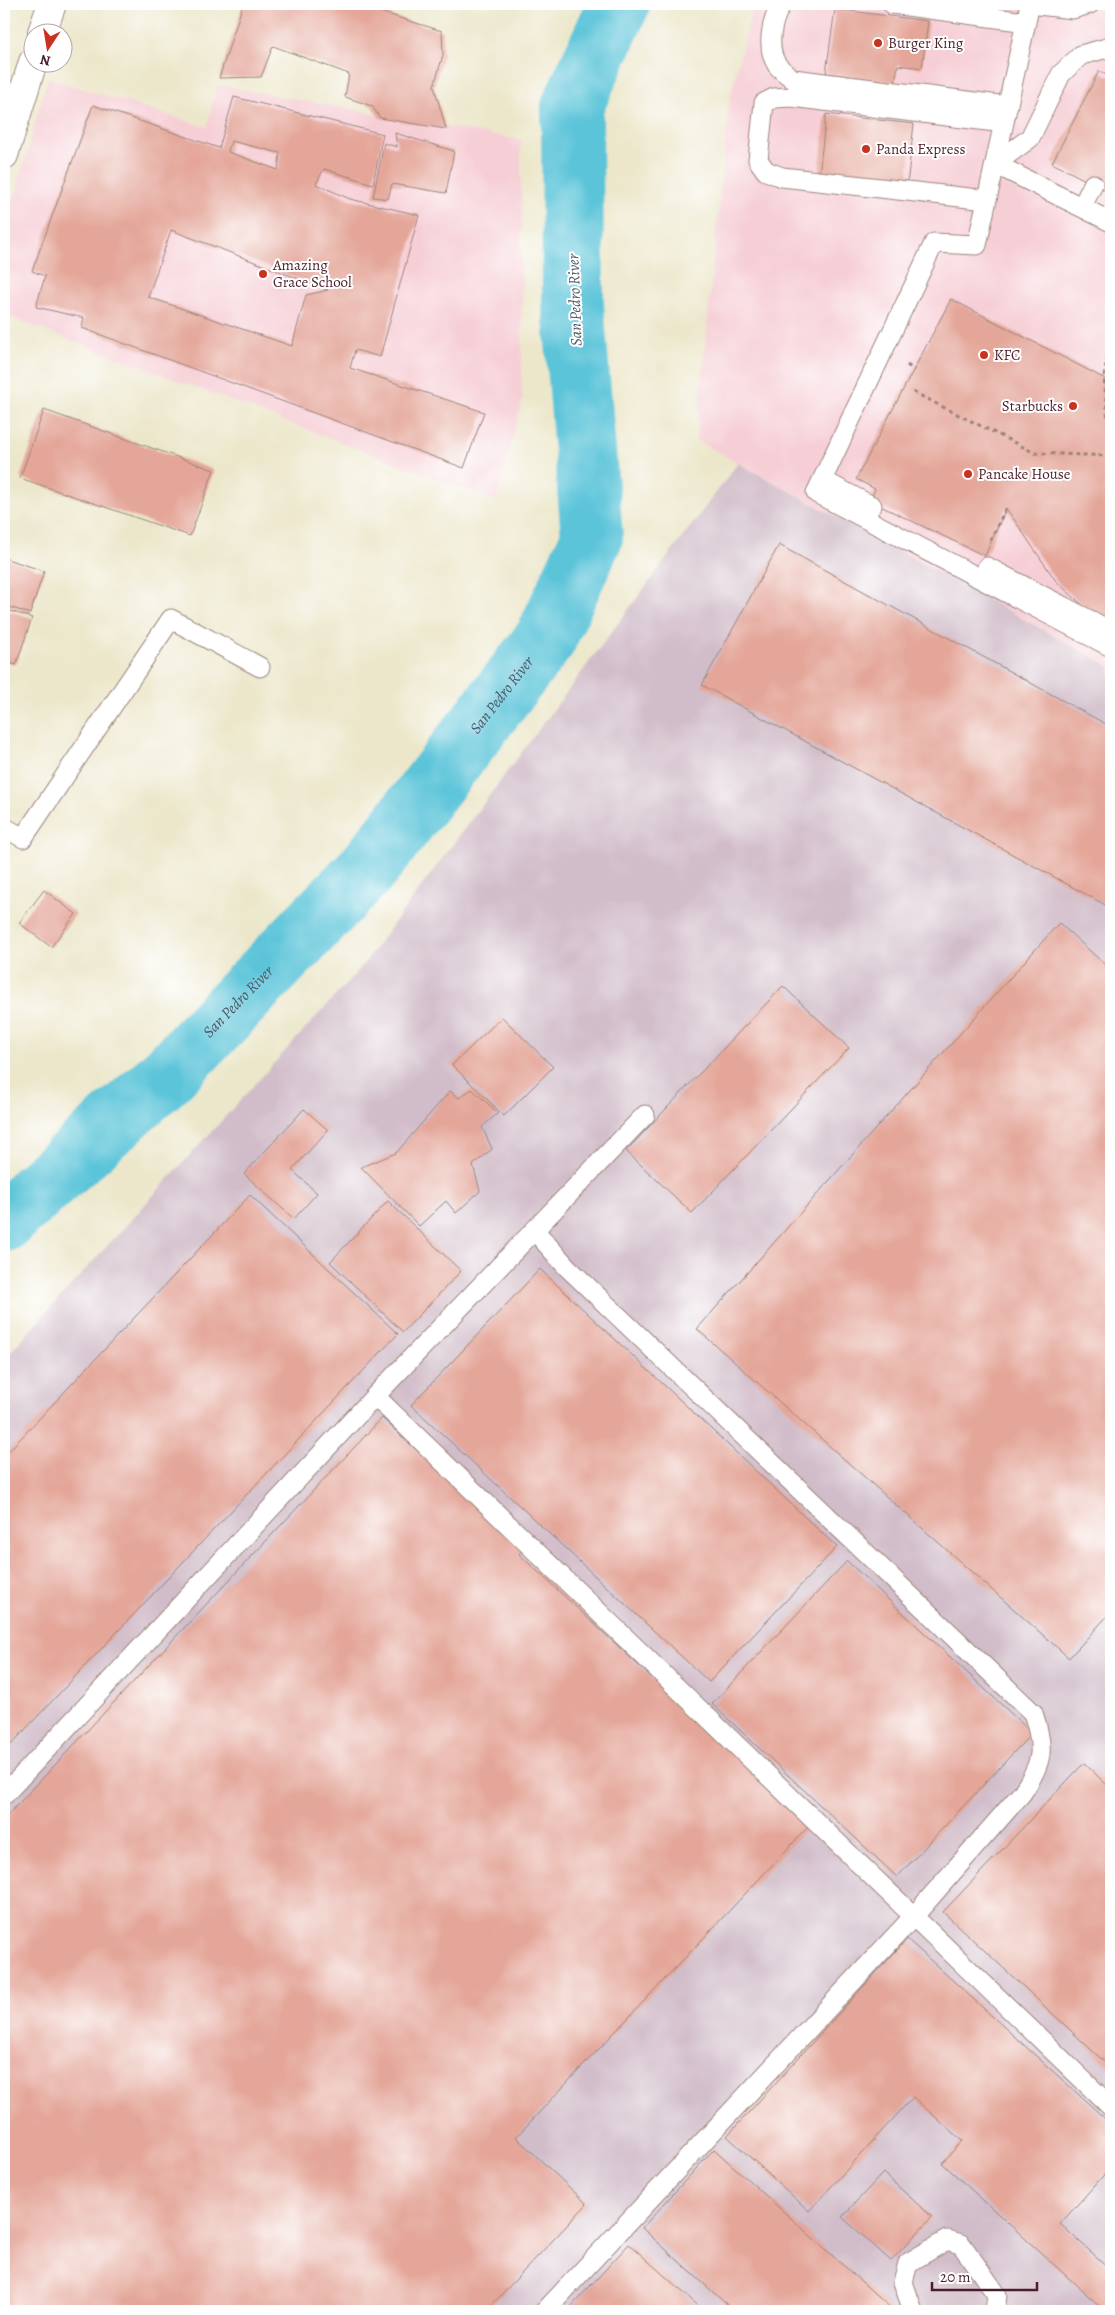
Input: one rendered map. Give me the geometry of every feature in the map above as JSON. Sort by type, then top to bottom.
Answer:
[{"type":"main road","points":[[46,22],[52,4]]},
{"type":"main road","points":[[4,154],[30,72]]},
{"type":"lane","points":[[782,4],[775,15],[771,48],[778,66],[793,78],[1006,114]]},
{"type":"lane","points":[[892,4],[1028,10],[1073,9],[1090,4]]},
{"type":"lane","points":[[1028,10],[977,245],[934,243],[816,493],[1111,647]]},
{"type":"lane","points":[[995,164],[1030,138],[1061,74],[1081,55],[1111,47]]},
{"type":"lane","points":[[987,200],[782,177],[766,171],[758,160],[764,103],[774,98],[791,97],[1006,114]]},
{"type":"lane","points":[[995,164],[1111,222]]},
{"type":"lane","points":[[1082,207],[1093,184]]},
{"type":"lane","points":[[822,480],[1111,631]]},
{"type":"lane","points":[[4,827],[23,838],[171,619],[260,667]]},
{"type":"lane","points":[[4,1795],[375,1396],[646,1115]]},
{"type":"lane","points":[[534,1231],[567,1267],[1034,1713],[1040,1735],[1040,1754],[1037,1772],[1022,1793],[913,1917],[545,2311]]},
{"type":"lane","points":[[375,1396],[1111,2107]]},
{"type":"lane","points":[[913,2311],[903,2282],[908,2263],[948,2240],[960,2244],[996,2295],[995,2311]]},
{"type":"path","points":[[912,392],[1035,453],[1111,455],[1104,377],[1111,332]]},
{"type":"path","points":[[980,563],[1006,508]]},
{"type":"shaded area","points":[[753,4],[1111,4],[1111,667],[696,440],[729,101]]},
{"type":"shaded area","name":"Amazing Grace School","points":[[48,78],[207,127],[217,85],[521,140],[522,401],[496,501],[4,315],[4,233]]},
{"type":"shaded area","points":[[738,463],[1111,667],[1111,2311],[4,2311],[4,1359],[359,970]]},
{"type":"building","points":[[243,4],[354,4],[442,31],[443,55],[434,86],[446,129],[380,118],[372,106],[345,97],[349,74],[273,46],[261,77],[219,78]]},
{"type":"building","name":"Burger King","points":[[835,9],[928,21],[922,68],[898,65],[895,82],[826,73]]},
{"type":"building","points":[[1099,71],[1111,77],[1111,193],[1052,163]]},
{"type":"building","points":[[234,97],[383,134],[373,184],[324,169],[316,184],[350,199],[419,215],[380,357],[355,350],[350,368],[484,412],[464,468],[82,328],[84,318],[36,307],[45,276],[32,271],[93,105],[219,148]],"holes":[[[231,141],[280,153],[278,170],[228,152]],[[171,230],[328,290],[306,295],[292,346],[148,297]]]},
{"type":"building","name":"Panda Express","points":[[826,114],[914,124],[907,185],[819,175]]},
{"type":"building","points":[[395,133],[454,151],[446,193],[392,184],[388,199],[373,197],[384,143],[397,147]]},
{"type":"building","points":[[951,299],[1111,382],[1111,627],[1098,619],[1056,581],[1006,508],[985,556],[870,501],[875,489],[856,479]]},
{"type":"building","points":[[44,410],[214,470],[190,536],[20,478]]},
{"type":"building","points":[[779,545],[1111,727],[1111,908],[702,685]]},
{"type":"building","points":[[4,558],[44,571],[30,614],[4,605]]},
{"type":"building","points":[[4,609],[32,618],[16,665],[4,661]]},
{"type":"building","points":[[44,890],[76,914],[51,947],[19,923]]},
{"type":"building","points":[[1059,923],[1111,970],[1111,1612],[1069,1658],[697,1329]]},
{"type":"building","points":[[783,986],[849,1048],[692,1213],[626,1151]]},
{"type":"building","points":[[502,1017],[553,1067],[504,1116],[452,1065]]},
{"type":"building","points":[[472,1089],[498,1113],[482,1127],[492,1149],[473,1165],[480,1191],[456,1213],[446,1201],[419,1226],[361,1167],[396,1153],[450,1091],[459,1098]]},
{"type":"building","points":[[304,1109],[328,1130],[292,1170],[317,1193],[294,1219],[244,1174]]},
{"type":"building","points":[[250,1195],[398,1334],[4,1752],[4,1456]]},
{"type":"building","points":[[388,1201],[461,1271],[403,1332],[330,1262]]},
{"type":"building","points":[[540,1269],[837,1547],[709,1682],[411,1405]]},
{"type":"building","points":[[382,1418],[523,1549],[519,1554],[810,1825],[516,2137],[587,2204],[486,2311],[4,2311],[4,1819]]},
{"type":"building","points":[[847,1561],[1032,1733],[897,1877],[712,1704]]},
{"type":"building","points":[[1084,1763],[1111,1789],[1111,2068],[943,1912]]},
{"type":"building","points":[[907,1939],[1111,2124],[1111,2167],[1060,2224],[1111,2270],[1111,2311],[1105,2311],[942,2163],[962,2141],[913,2097],[809,2211],[727,2136]]},
{"type":"building","points":[[714,2149],[894,2311],[734,2311],[642,2228]]},
{"type":"building","points":[[883,2173],[932,2217],[891,2261],[842,2217]]},
{"type":"building","points":[[629,2244],[704,2311],[567,2311]]},
{"type":"waterway","name":"San Pedro River","points":[[4,1221],[167,1075],[370,866],[546,638],[592,537],[573,305],[572,107],[619,4]]},
{"type":"place","name":"Burger King","points":[[878,43]]},
{"type":"place","name":"Panda Express","points":[[866,149]]},
{"type":"place","name":"Amazing Grace School","points":[[263,274]]},
{"type":"place","name":"KFC","points":[[984,355]]},
{"type":"place","name":"Starbucks","points":[[1073,406]]},
{"type":"place","name":"Pancake House","points":[[968,474]]}]
